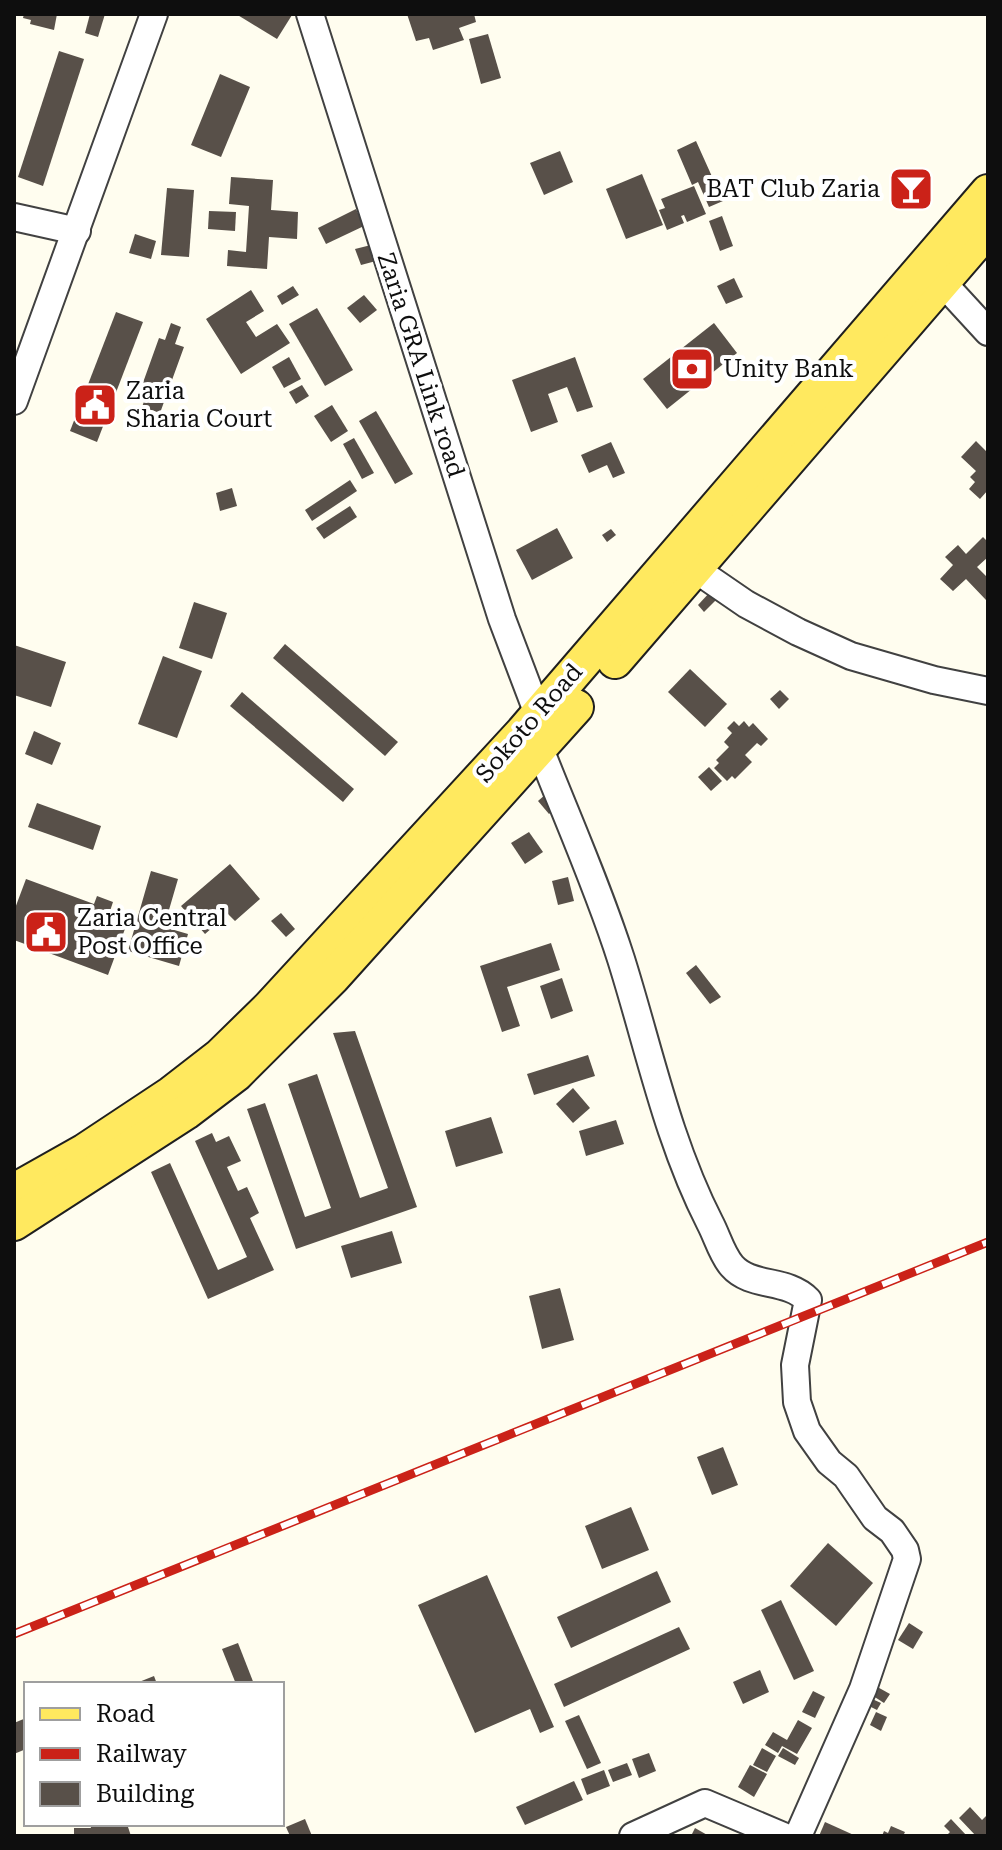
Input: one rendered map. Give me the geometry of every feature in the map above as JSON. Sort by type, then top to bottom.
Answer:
[{"type":"main road","name":"Sokoto Road","points":[[14,1191],[85,1151],[171,1094],[220,1056],[316,960],[538,714],[988,192]]},
{"type":"main road","name":"Sokoto Road","points":[[14,1223],[174,1121],[236,1074],[333,977],[540,749],[988,229]]},
{"type":"street","points":[[14,401],[154,14]]},
{"type":"street","name":"Zaria GRA Link road","points":[[310,14],[502,619],[538,714]]},
{"type":"street","points":[[14,217],[77,231]]},
{"type":"street","points":[[942,282],[988,332]]},
{"type":"street","points":[[695,569],[746,604],[851,656],[934,680],[988,691]]},
{"type":"street","points":[[540,749],[620,955],[651,1069],[692,1189],[730,1265],[742,1276],[786,1286],[797,1290],[808,1300],[795,1365],[797,1402],[807,1431],[829,1462],[846,1476],[875,1518],[892,1531],[905,1550],[907,1559],[863,1689],[798,1836]]},
{"type":"street","points":[[642,1834],[705,1803],[783,1836]]},
{"type":"building","points":[[24,14],[57,14],[54,30],[30,24],[31,20],[23,18]]},
{"type":"building","points":[[90,14],[105,14],[98,37],[85,33]]},
{"type":"building","points":[[236,14],[290,14],[292,15],[277,39]]},
{"type":"building","points":[[407,14],[474,14],[476,22],[459,28],[464,40],[433,50],[429,38],[416,41]]},
{"type":"building","points":[[488,34],[501,78],[481,84],[469,39]]},
{"type":"building","points":[[59,51],[84,59],[43,186],[18,177]]},
{"type":"building","points":[[220,74],[250,87],[221,157],[191,145]]},
{"type":"building","points":[[696,141],[723,201],[709,207],[698,182],[692,185],[677,150]]},
{"type":"building","points":[[560,151],[573,182],[544,195],[530,163]]},
{"type":"building","points":[[642,174],[663,225],[626,239],[606,189]]},
{"type":"building","points":[[231,177],[273,180],[271,210],[298,212],[297,239],[269,237],[267,269],[227,266],[228,250],[246,252],[249,206],[229,204]]},
{"type":"building","points":[[694,186],[706,214],[687,222],[684,215],[681,216],[684,223],[667,230],[659,210],[665,208],[661,199]]},
{"type":"building","points":[[167,188],[194,190],[189,257],[161,255]]},
{"type":"building","points":[[356,209],[364,226],[326,244],[318,228]]},
{"type":"building","points":[[209,211],[236,212],[235,231],[208,229]]},
{"type":"building","points":[[722,216],[733,246],[720,251],[709,221]]},
{"type":"building","points":[[135,234],[156,241],[151,259],[129,253]]},
{"type":"building","points":[[371,245],[376,261],[361,265],[355,249]]},
{"type":"building","points":[[734,278],[743,297],[726,304],[717,286]]},
{"type":"building","points":[[293,286],[299,295],[282,305],[277,296]]},
{"type":"building","points":[[251,290],[264,311],[246,322],[256,337],[277,324],[290,343],[241,374],[206,319]]},
{"type":"building","points":[[364,295],[377,310],[360,323],[347,308]]},
{"type":"building","points":[[317,308],[353,370],[325,386],[289,324]]},
{"type":"building","points":[[116,312],[143,322],[97,442],[70,431]]},
{"type":"building","points":[[171,323],[181,327],[175,344],[184,347],[160,413],[142,407],[147,393],[140,391],[159,338],[165,340]]},
{"type":"building","points":[[714,323],[737,353],[667,409],[643,379]]},
{"type":"building","points":[[289,357],[301,379],[284,388],[272,367]]},
{"type":"building","points":[[575,357],[593,407],[577,412],[567,387],[548,394],[558,422],[531,432],[512,380]]},
{"type":"building","points":[[302,385],[309,396],[296,404],[289,392]]},
{"type":"building","points":[[332,405],[348,431],[331,442],[314,416]]},
{"type":"building","points":[[376,411],[413,474],[395,484],[359,421]]},
{"type":"building","points":[[354,438],[374,473],[362,479],[343,444]]},
{"type":"building","points":[[976,441],[988,453],[988,490],[980,499],[969,489],[975,482],[970,477],[976,471],[961,457]]},
{"type":"building","points":[[611,442],[625,473],[613,478],[607,465],[589,473],[581,455]]},
{"type":"building","points":[[350,480],[357,491],[312,521],[305,510]]},
{"type":"building","points":[[232,488],[237,506],[220,511],[216,493]]},
{"type":"building","points":[[350,506],[357,517],[324,539],[316,528]]},
{"type":"building","points":[[557,528],[573,558],[532,580],[516,550]]},
{"type":"building","points":[[611,529],[616,535],[607,542],[602,535]]},
{"type":"building","points":[[983,537],[988,542],[988,557],[977,567],[988,578],[986,600],[966,579],[953,591],[940,579],[953,565],[945,557],[958,545],[966,554]]},
{"type":"building","points":[[711,591],[718,598],[704,612],[698,605]]},
{"type":"building","points":[[194,602],[227,613],[212,659],[179,648]]},
{"type":"building","points":[[285,644],[398,742],[385,756],[273,658]]},
{"type":"building","points":[[14,645],[66,662],[51,707],[14,695]]},
{"type":"building","points":[[163,656],[202,671],[177,738],[138,724]]},
{"type":"building","points":[[690,669],[727,704],[705,727],[668,692]]},
{"type":"building","points":[[780,690],[789,699],[779,709],[770,699]]},
{"type":"building","points":[[242,692],[354,789],[343,802],[230,706]]},
{"type":"building","points":[[734,721],[739,726],[744,721],[749,727],[753,723],[768,739],[761,746],[757,743],[745,755],[752,762],[735,779],[732,776],[727,781],[714,768],[719,763],[716,760],[729,747],[724,742],[732,733],[727,728]]},
{"type":"building","points":[[34,731],[61,743],[52,765],[25,754]]},
{"type":"building","points":[[709,767],[722,781],[711,791],[698,777]]},
{"type":"building","points":[[546,794],[557,807],[549,814],[538,801]]},
{"type":"building","points":[[37,803],[101,826],[93,850],[28,827]]},
{"type":"building","points":[[529,832],[543,852],[525,864],[511,843]]},
{"type":"building","points":[[230,864],[260,899],[235,921],[228,914],[205,934],[181,906]]},
{"type":"building","points":[[151,871],[178,879],[164,927],[188,934],[179,966],[128,951]]},
{"type":"building","points":[[568,877],[574,901],[558,905],[552,881]]},
{"type":"building","points":[[26,879],[94,904],[97,896],[113,902],[110,911],[129,918],[108,975],[14,940],[14,911]]},
{"type":"building","points":[[281,913],[295,929],[286,937],[271,921]]},
{"type":"building","points":[[551,943],[560,970],[507,987],[520,1026],[502,1032],[480,966]]},
{"type":"building","points":[[696,965],[721,997],[710,1004],[686,973]]},
{"type":"building","points":[[562,978],[573,1011],[551,1019],[540,986]]},
{"type":"building","points":[[355,1031],[417,1207],[296,1249],[247,1109],[265,1103],[305,1217],[331,1208],[288,1084],[317,1074],[360,1198],[388,1188],[333,1033]]},
{"type":"building","points":[[588,1055],[595,1076],[534,1095],[527,1074]]},
{"type":"building","points":[[573,1088],[590,1108],[573,1123],[556,1104]]},
{"type":"building","points":[[491,1117],[503,1153],[456,1167],[445,1131]]},
{"type":"building","points":[[616,1120],[624,1144],[586,1156],[579,1131]]},
{"type":"building","points":[[212,1133],[216,1142],[229,1136],[241,1161],[227,1167],[238,1191],[247,1187],[259,1213],[250,1218],[274,1270],[208,1299],[151,1172],[170,1163],[218,1270],[247,1257],[195,1141]]},
{"type":"building","points":[[392,1231],[402,1263],[351,1278],[341,1246]]},
{"type":"building","points":[[560,1288],[574,1340],[542,1349],[529,1296]]},
{"type":"building","points":[[723,1447],[738,1485],[712,1495],[697,1457]]},
{"type":"building","points":[[631,1507],[649,1550],[602,1569],[585,1526]]},
{"type":"building","points":[[828,1543],[873,1583],[836,1626],[790,1586]]},
{"type":"building","points":[[657,1571],[671,1602],[571,1648],[557,1617]]},
{"type":"building","points":[[487,1575],[554,1727],[540,1733],[530,1709],[475,1733],[418,1605]]},
{"type":"building","points":[[781,1600],[814,1671],[794,1680],[761,1610]]},
{"type":"building","points":[[909,1623],[923,1632],[913,1649],[898,1640]]},
{"type":"building","points":[[679,1627],[690,1649],[564,1707],[554,1684]]},
{"type":"building","points":[[238,1643],[253,1682],[235,1682],[222,1649]]},
{"type":"building","points":[[760,1670],[769,1692],[743,1704],[733,1682]]},
{"type":"building","points":[[154,1676],[156,1682],[139,1682]]},
{"type":"building","points":[[872,1684],[890,1694],[884,1703],[867,1692]]},
{"type":"building","points":[[813,1691],[825,1697],[815,1718],[802,1712]]},
{"type":"building","points":[[870,1698],[881,1703],[877,1710],[867,1705]]},
{"type":"building","points":[[876,1712],[887,1717],[881,1731],[870,1725]]},
{"type":"building","points":[[579,1715],[601,1763],[587,1769],[565,1721]]},
{"type":"building","points":[[24,1719],[24,1750],[14,1754],[14,1723]]},
{"type":"building","points":[[798,1720],[812,1728],[797,1754],[782,1746],[778,1753],[765,1745],[773,1732],[787,1740]]},
{"type":"building","points":[[762,1748],[776,1756],[767,1772],[753,1765]]},
{"type":"building","points":[[783,1748],[799,1758],[795,1765],[778,1756]]},
{"type":"building","points":[[649,1753],[656,1771],[639,1778],[632,1759]]},
{"type":"building","points":[[627,1763],[632,1775],[613,1782],[608,1770]]},
{"type":"building","points":[[750,1765],[767,1774],[754,1797],[738,1787]]},
{"type":"building","points":[[604,1770],[610,1786],[587,1795],[581,1779]]},
{"type":"building","points":[[574,1781],[583,1800],[525,1825],[516,1807]]},
{"type":"building","points":[[970,1807],[982,1820],[988,1814],[988,1836],[976,1836],[959,1818]]},
{"type":"building","points":[[305,1819],[312,1836],[290,1836],[286,1827]]},
{"type":"building","points":[[951,1819],[967,1836],[946,1836],[950,1832],[944,1826]]},
{"type":"building","points":[[825,1822],[856,1836],[819,1836]]},
{"type":"building","points":[[128,1826],[131,1836],[74,1836],[74,1828]]},
{"type":"building","points":[[891,1826],[905,1832],[903,1836],[882,1836],[884,1831],[888,1833]]},
{"type":"building","points":[[695,1828],[709,1836],[691,1836]]},
{"type":"railway","points":[[14,1634],[988,1242]]},
{"type":"place","name":"BAT Club Zaria","points":[[911,189]]},
{"type":"place","name":"Unity Bank","points":[[692,369]]},
{"type":"place","name":"Zaria Sharia Court","points":[[95,405]]},
{"type":"place","name":"Zaria Central Post Office","points":[[46,932]]}]
